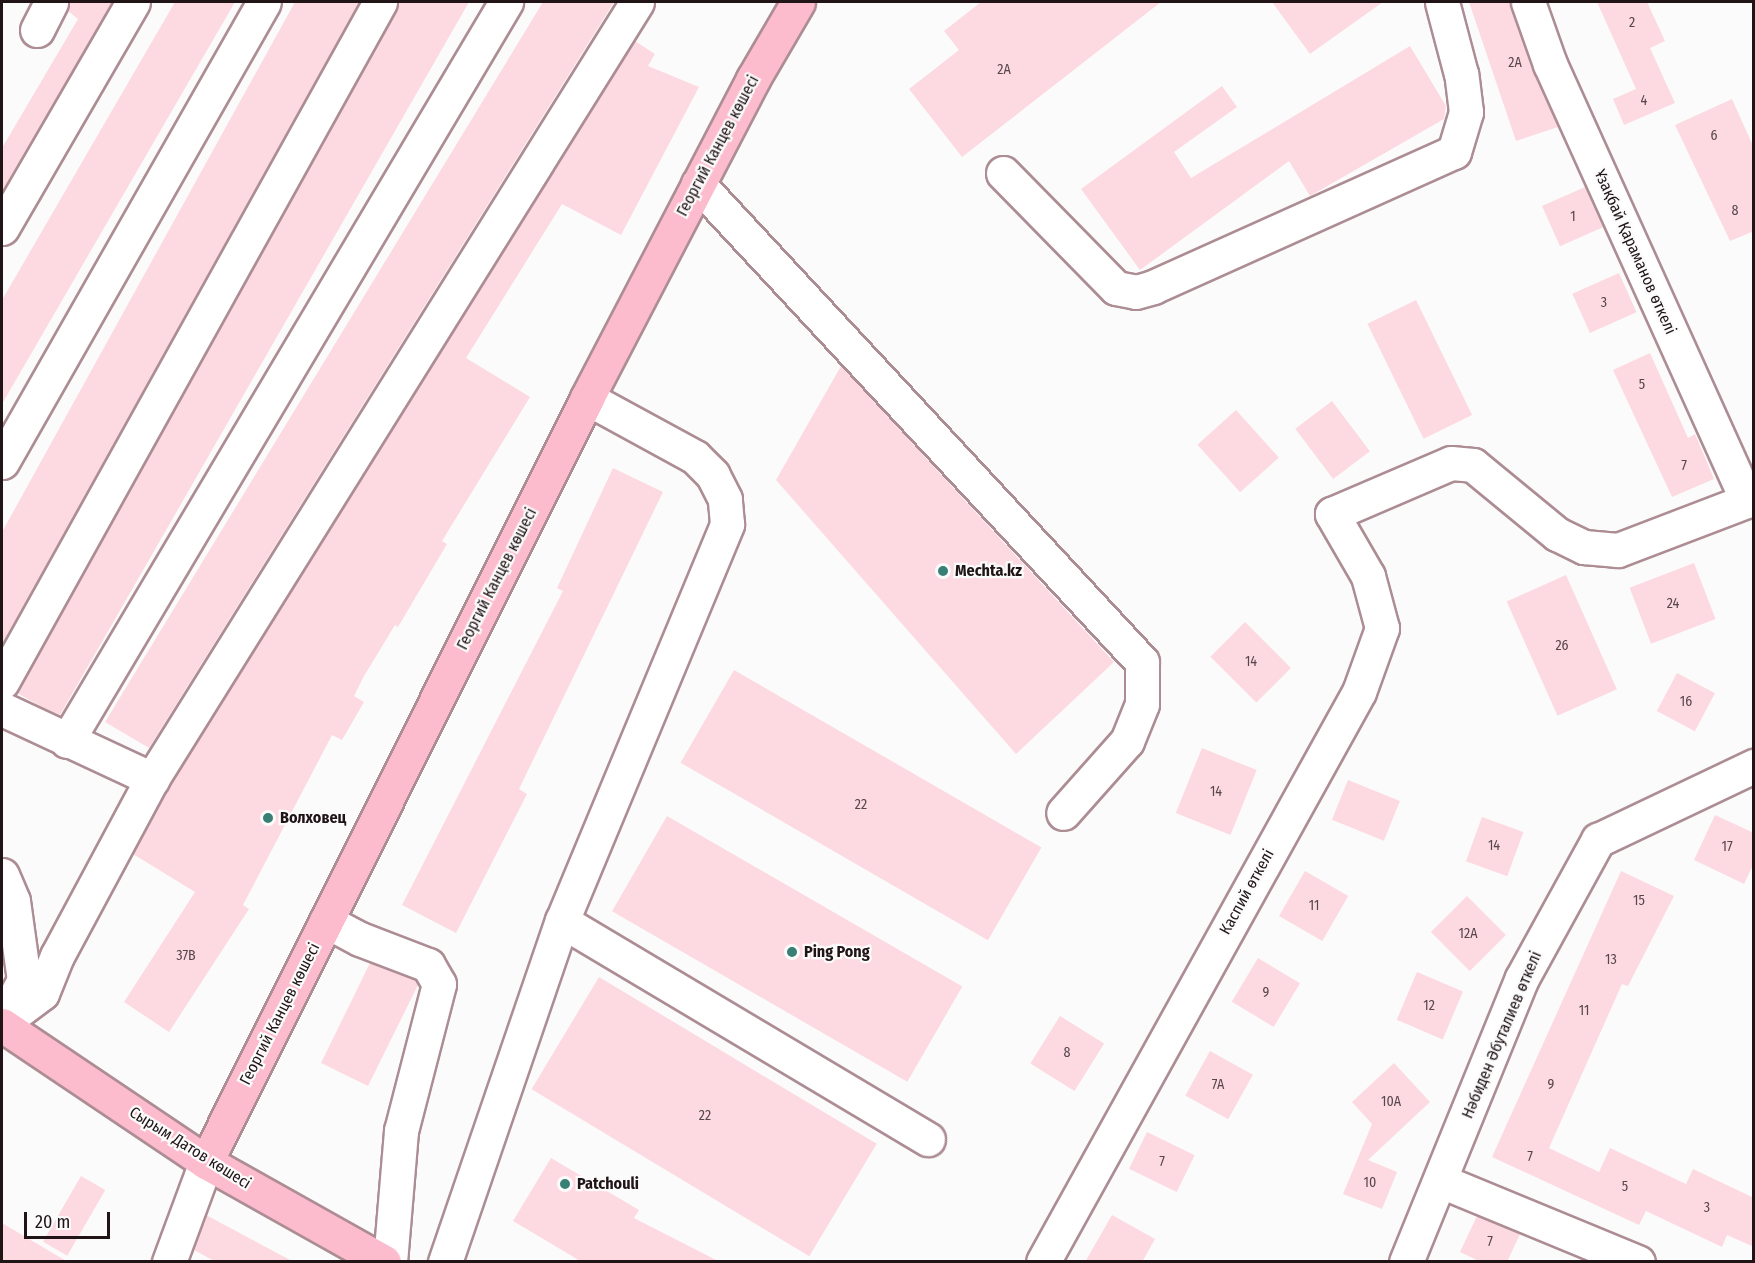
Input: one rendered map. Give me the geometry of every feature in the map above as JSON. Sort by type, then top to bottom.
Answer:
[{"type":"main road","name":"Георгий Канцев көшесі","points":[[206,1162],[587,398],[698,184],[798,2]]},
{"type":"main road","name":"Сырым Датов көшесі","points":[[2,1023],[206,1162],[384,1262]]},
{"type":"street","points":[[37,30],[51,2]]},
{"type":"street","points":[[2,228],[133,2]]},
{"type":"street","points":[[2,462],[264,2]]},
{"type":"street","points":[[2,681],[380,2]]},
{"type":"street","points":[[67,741],[506,2]]},
{"type":"street","points":[[2,1023],[42,993],[57,956],[152,779],[637,2]]},
{"type":"street","points":[[1003,173],[1116,288],[1136,292],[1153,287],[1454,152],[1466,112],[1461,74],[1442,2]]},
{"type":"street","name":"Ұзақбай Қараманов өткелі","points":[[1528,2],[1550,64],[1750,499]]},
{"type":"street","points":[[698,184],[1142,662],[1142,704],[1127,741],[1063,813]]},
{"type":"street","points":[[445,1262],[562,921],[727,524],[725,499],[713,475],[695,457],[587,398]]},
{"type":"street","name":"Каспий өткелі","points":[[1043,1262],[1359,692],[1382,628],[1368,576],[1332,514],[1451,463],[1473,465],[1557,534],[1584,547],[1618,550],[1750,499]]},
{"type":"street","points":[[2,709],[152,779]]},
{"type":"street","name":"Нәбиден Әбуталиев өткелі","points":[[1406,1262],[1522,978],[1598,840],[1754,766]]},
{"type":"street","points":[[2,875],[13,901],[24,980],[2,1023]]},
{"type":"street","points":[[326,921],[360,939],[428,965],[439,984],[401,1131],[390,1262]]},
{"type":"street","points":[[562,921],[928,1139]]},
{"type":"street","points":[[169,1262],[206,1162]]},
{"type":"street","points":[[1441,1181],[1579,1251],[1638,1262]]},
{"type":"building","points":[[70,2],[112,2],[2,191],[2,148],[78,19],[68,11]]},
{"type":"building","points":[[175,2],[235,2],[2,404],[2,300]]},
{"type":"building","points":[[295,2],[359,2],[2,644],[2,532]]},
{"type":"building","points":[[399,2],[469,2],[60,715],[42,707],[17,693]]},
{"type":"building","points":[[543,2],[614,2],[149,748],[105,722]]},
{"type":"building","points":[[981,2],[1161,2],[962,157],[909,89],[959,50],[944,31]]},
{"type":"building","points":[[1272,2],[1383,2],[1310,54]]},
{"type":"building","points":[[1469,2],[1510,2],[1532,70],[1558,127],[1516,141]]},
{"type":"building","points":[[1597,2],[1647,2],[1665,41],[1650,48],[1675,103],[1624,125],[1613,99],[1636,89]]},
{"type":"building","points":[[635,41],[655,54],[648,66],[699,87],[621,235],[562,204],[466,358],[530,397],[442,541],[447,544],[398,627],[395,625],[364,676],[354,696],[364,702],[342,740],[332,735],[243,905],[249,909],[169,1032],[124,1002],[195,892],[133,854],[168,788]]},
{"type":"building","points":[[1410,46],[1446,106],[1444,119],[1310,196],[1289,161],[1140,270],[1081,189],[1222,86],[1237,107],[1174,152],[1191,178]]},
{"type":"building","points":[[1732,99],[1754,148],[1754,231],[1730,241],[1675,125]]},
{"type":"building","points":[[1585,187],[1603,227],[1560,246],[1542,206]]},
{"type":"building","points":[[1619,273],[1636,312],[1590,333],[1572,294]]},
{"type":"building","points":[[1416,300],[1472,415],[1424,439],[1367,324]]},
{"type":"building","points":[[1650,353],[1688,438],[1695,434],[1714,479],[1672,497],[1613,370]]},
{"type":"building","name":"Mechta.kz","points":[[841,366],[1114,662],[1016,754],[776,480]]},
{"type":"building","points":[[1332,401],[1370,451],[1333,479],[1295,429]]},
{"type":"building","points":[[1236,410],[1279,458],[1240,492],[1197,445]]},
{"type":"building","points":[[613,468],[663,492],[519,789],[527,794],[456,933],[402,905],[563,591],[557,588]]},
{"type":"building","points":[[1694,563],[1716,619],[1651,644],[1630,588]]},
{"type":"building","points":[[1566,575],[1617,689],[1557,716],[1507,601]]},
{"type":"building","points":[[1245,622],[1291,668],[1256,703],[1210,657]]},
{"type":"building","points":[[734,670],[1041,847],[988,940],[680,763]]},
{"type":"building","points":[[1677,673],[1715,693],[1695,731],[1657,711]]},
{"type":"building","points":[[1202,748],[1257,770],[1230,835],[1176,813]]},
{"type":"building","points":[[1348,780],[1400,801],[1384,841],[1332,820]]},
{"type":"building","points":[[1715,815],[1754,833],[1754,863],[1744,884],[1694,860]]},
{"type":"building","points":[[667,816],[962,986],[907,1082],[612,911]]},
{"type":"building","points":[[1482,817],[1523,832],[1507,876],[1466,861]]},
{"type":"building","points":[[1305,871],[1348,896],[1322,941],[1279,916]]},
{"type":"building","points":[[1621,871],[1674,896],[1628,986],[1622,984],[1549,1148],[1599,1172],[1610,1148],[1686,1184],[1693,1169],[1754,1198],[1754,1247],[1727,1235],[1722,1247],[1646,1211],[1639,1225],[1492,1157]]},
{"type":"building","points":[[1467,896],[1506,935],[1470,971],[1431,932]]},
{"type":"building","points":[[1258,958],[1300,983],[1274,1027],[1232,1002]]},
{"type":"building","points":[[370,963],[415,980],[418,985],[368,1086],[321,1063]]},
{"type":"building","points":[[1417,972],[1463,992],[1443,1039],[1397,1020]]},
{"type":"building","points":[[599,977],[877,1144],[809,1256],[532,1089]]},
{"type":"building","points":[[1060,1016],[1104,1044],[1074,1091],[1030,1063]]},
{"type":"building","points":[[1210,1051],[1253,1075],[1228,1119],[1185,1096]]},
{"type":"building","points":[[1394,1063],[1430,1102],[1368,1160],[1397,1172],[1382,1209],[1343,1194],[1372,1124],[1352,1102]]},
{"type":"building","points":[[1147,1132],[1195,1155],[1177,1192],[1129,1169]]},
{"type":"building","name":"Patchouli","points":[[551,1158],[639,1210],[634,1218],[720,1262],[582,1262],[513,1221]]},
{"type":"building","points":[[81,1176],[105,1190],[67,1256],[43,1242]]},
{"type":"building","points":[[206,1215],[294,1262],[216,1262],[194,1250]]},
{"type":"building","points":[[1112,1215],[1155,1239],[1142,1262],[1085,1262]]},
{"type":"building","points":[[1477,1216],[1520,1234],[1507,1262],[1481,1262],[1460,1252]]},
{"type":"building","points":[[2,1223],[68,1262],[2,1262]]},
{"type":"place","name":"Mechta.kz","points":[[943,571]]},
{"type":"place","name":"Волховец","points":[[268,818]]},
{"type":"place","name":"Ping Pong","points":[[792,952]]},
{"type":"place","name":"Patchouli","points":[[565,1184]]}]
